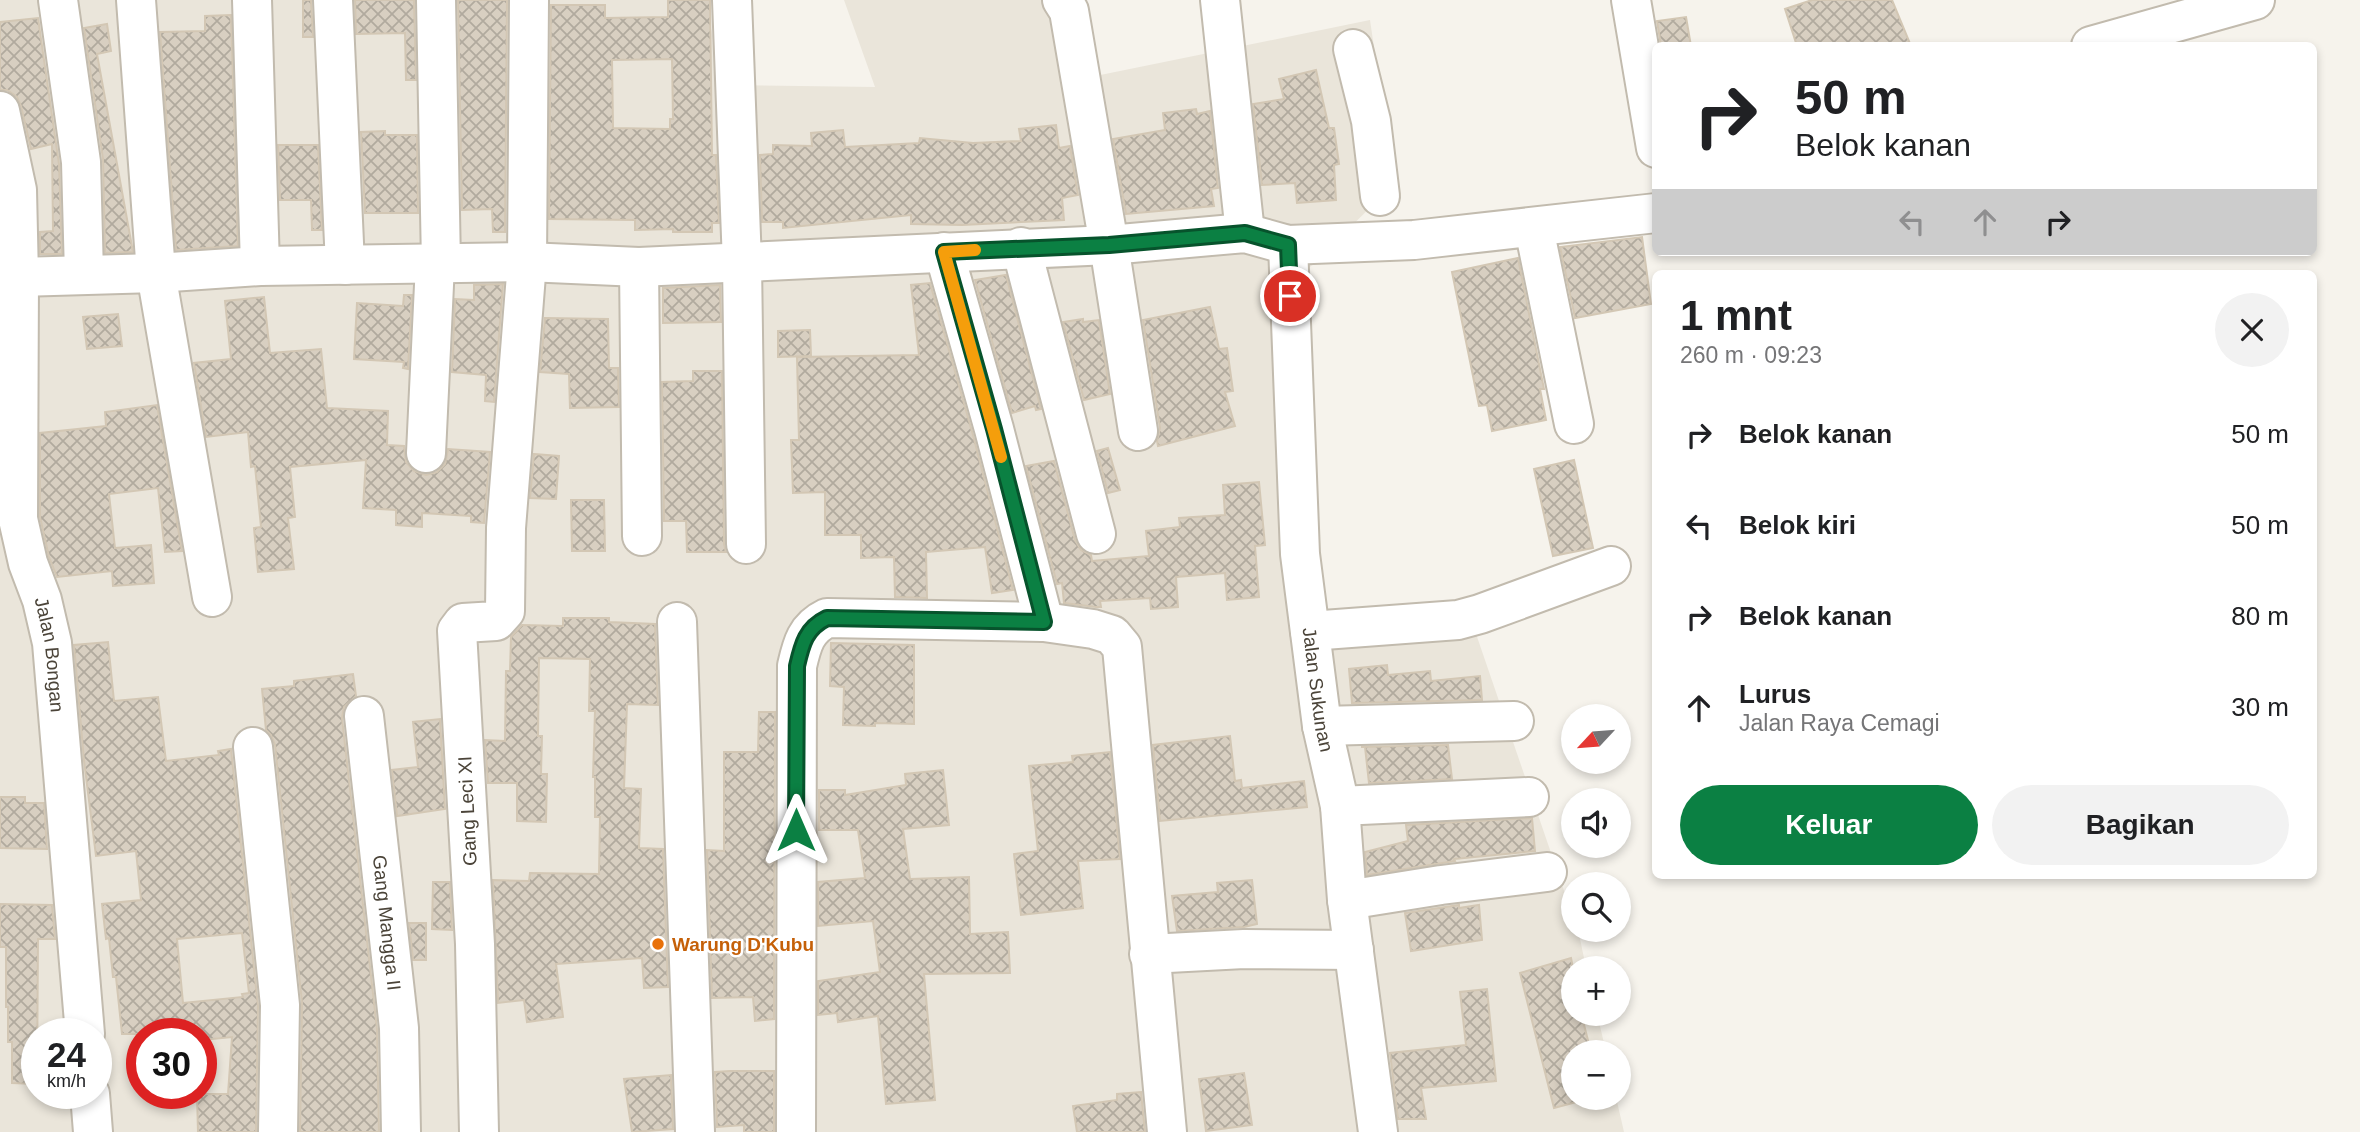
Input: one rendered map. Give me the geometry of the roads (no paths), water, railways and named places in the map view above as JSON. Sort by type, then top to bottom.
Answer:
[{"type":"street","points":[[58,0],[81,162],[84,274]]},
{"type":"street","points":[[136,0],[156,273],[212,597]]},
{"type":"street","points":[[252,0],[260,265]]},
{"type":"street","points":[[333,0],[345,265]]},
{"type":"street","points":[[426,453],[438,264],[436,0]]},
{"type":"street","name":"Gang Leci XI","points":[[479,1132],[475,944],[457,631],[463,623],[496,621],[505,611],[506,528],[527,262],[529,0]]},
{"type":"street","points":[[732,0],[742,263],[746,544]]},
{"type":"street","points":[[1062,0],[1069,11],[1138,431]]},
{"type":"street","points":[[1220,0],[1245,233]]},
{"type":"street","points":[[1631,0],[1652,124]]},
{"type":"street","points":[[2105,42],[2255,0]]},
{"type":"street","points":[[1353,48],[1371,121],[1381,215]]},
{"type":"street","name":"Jalan Bongan","points":[[0,111],[17,190],[10,279],[18,519],[52,643],[84,1018]]},
{"type":"street","points":[[10,279],[156,273],[260,265],[527,262],[639,267],[1021,247],[1109,245],[1245,233],[1288,245],[1381,215],[1534,228],[1652,213]]},
{"type":"street","points":[[1534,228],[1574,424]]},
{"type":"street","name":"Jalan Sukunan","points":[[1288,245],[1300,554],[1322,726],[1340,806],[1347,900],[1378,1132]]},
{"type":"street","points":[[1021,247],[1096,534]]},
{"type":"street","points":[[944,252],[1044,622]]},
{"type":"street","points":[[639,267],[642,536]]},
{"type":"street","points":[[1310,631],[1458,620],[1611,566]]},
{"type":"street","points":[[796,1132],[797,666],[802,642],[818,622],[827,618],[1044,622],[1093,629],[1112,635],[1122,647],[1167,1132]]},
{"type":"street","points":[[677,622],[695,1132]]},
{"type":"street","name":"Gang Mangga II","points":[[364,716],[398,1028],[401,1132]]},
{"type":"street","points":[[1322,726],[1514,721]]},
{"type":"street","points":[[253,747],[280,1005],[278,1132]]},
{"type":"street","points":[[1340,806],[1529,797]]},
{"type":"street","points":[[1347,900],[1547,872]]},
{"type":"street","points":[[1149,954],[1244,949],[1354,950]]},
{"type":"street","points":[[91,1109],[93,1132]]},
{"type":"place","name":"Warung D'Kubu","points":[[658,944]]}]
